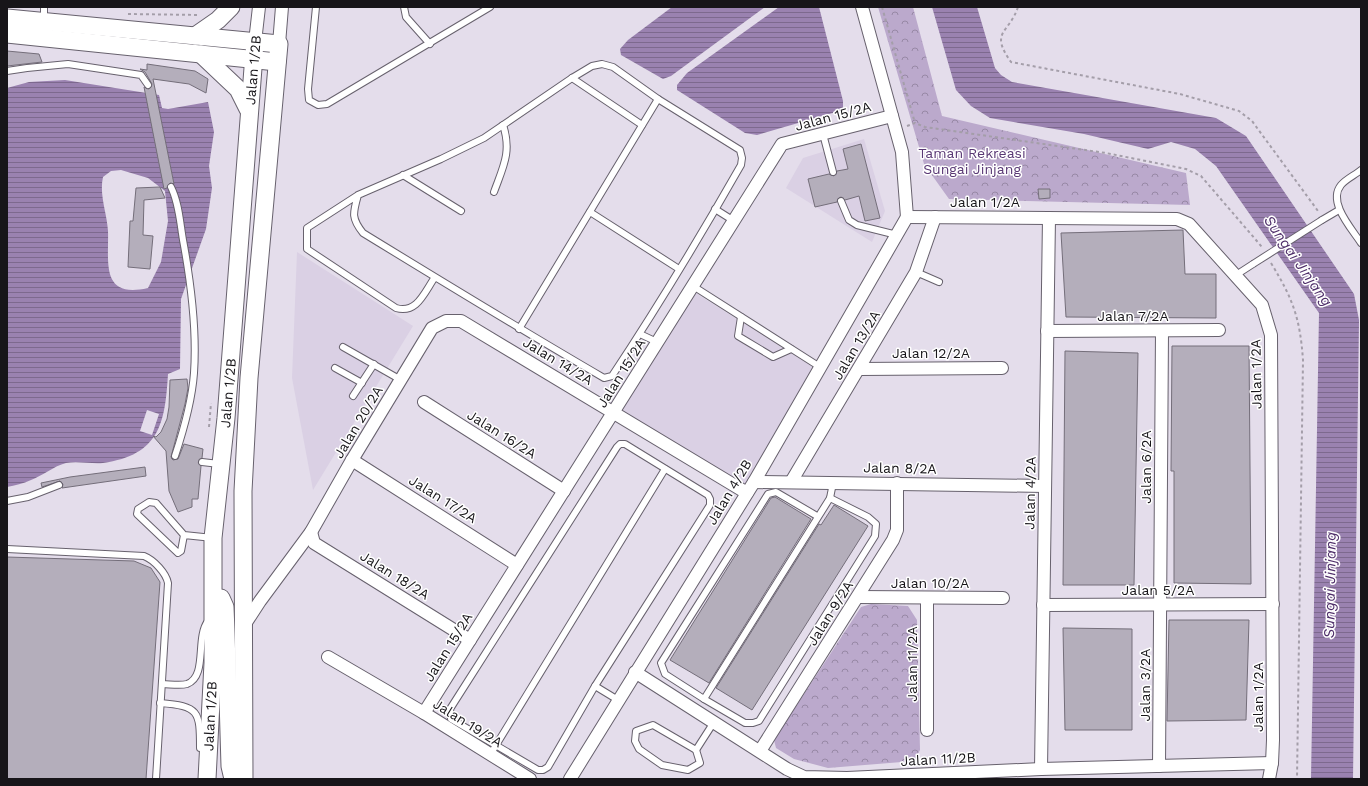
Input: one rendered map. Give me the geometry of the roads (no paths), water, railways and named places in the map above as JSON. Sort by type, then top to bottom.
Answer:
[{"type":"street","points":[[195,36],[218,20],[231,7]]},
{"type":"street","name":"Jalan 1/2B","points":[[207,778],[214,614],[213,538],[221,464],[253,59],[259,7]]},
{"type":"street","name":"Jalan 1/2B","points":[[244,779],[243,491],[249,378],[282,7]]},
{"type":"street","points":[[862,7],[902,152],[907,217]]},
{"type":"street","points":[[7,18],[44,14],[195,36],[279,44]]},
{"type":"street","points":[[7,34],[277,62]]},
{"type":"street","points":[[201,54],[238,89],[249,110]]},
{"type":"street","name":"Jalan 15/2A","points":[[424,713],[782,144],[892,116]]},
{"type":"street","name":"Jalan 1/2A","points":[[907,217],[1177,219],[1189,224],[1262,305],[1271,335],[1273,604],[1272,763],[1269,779]]},
{"type":"street","name":"Jalan 4/2B","points":[[570,779],[754,482],[907,217]]},
{"type":"street","name":"Jalan 13/2A","points":[[791,482],[916,272],[935,217]]},
{"type":"street","name":"Jalan 4/2A","points":[[1041,769],[1049,218]]},
{"type":"street","name":"Jalan 14/2A","points":[[432,328],[446,321],[461,321],[747,493]]},
{"type":"street","name":"Jalan 20/2A","points":[[244,627],[260,601],[311,532],[352,460],[432,328]]},
{"type":"street","name":"Jalan 7/2A","points":[[1048,331],[1219,330]]},
{"type":"street","name":"Jalan 6/2A","points":[[1160,605],[1162,331]]},
{"type":"street","name":"Jalan 12/2A","points":[[859,368],[1002,368]]},
{"type":"street","name":"Jalan 16/2A","points":[[424,402],[564,491]]},
{"type":"street","name":"Jalan 17/2A","points":[[352,460],[517,564]]},
{"type":"street","name":"Jalan 8/2A","points":[[754,482],[1045,486]]},
{"type":"street","name":"Jalan 9/2A","points":[[760,751],[858,598],[893,540],[897,530],[897,483]]},
{"type":"street","name":"Jalan 18/2A","points":[[311,532],[314,543],[470,640]]},
{"type":"street","points":[[214,579],[225,607],[230,766],[233,779]]},
{"type":"street","name":"Jalan 10/2A","points":[[858,598],[1003,598]]},
{"type":"street","name":"Jalan 11/2A","points":[[927,598],[927,730]]},
{"type":"street","name":"Jalan 5/2A","points":[[1043,605],[1273,604]]},
{"type":"street","name":"Jalan 3/2A","points":[[1159,766],[1160,605]]},
{"type":"street","name":"Jalan 19/2A","points":[[328,657],[424,713],[493,750],[530,779]]},
{"type":"street","name":"Jalan 11/2B","points":[[635,672],[787,769],[804,777],[847,778],[1041,769],[1272,763]]},
{"type":"street","points":[[245,760],[252,779]]},
{"type":"lane","points":[[316,7],[308,89],[309,100],[318,105],[327,104],[490,7]]},
{"type":"lane","points":[[404,7],[406,17],[430,44]]},
{"type":"lane","points":[[7,72],[26,68],[68,64],[141,75],[148,85]]},
{"type":"lane","points":[[358,195],[353,212],[356,224],[363,233],[435,277],[519,329],[604,378],[608,378],[612,376],[640,334],[715,210],[740,165],[742,158],[740,150],[658,99],[613,67],[602,64],[592,66],[572,78],[503,125],[472,144],[358,195],[307,228],[306,249],[396,308],[404,310],[415,306],[435,277]]},
{"type":"lane","points":[[572,78],[642,125]]},
{"type":"lane","points":[[519,329],[658,99]]},
{"type":"lane","points":[[494,192],[506,160],[508,148],[508,138],[503,125]]},
{"type":"lane","points":[[823,134],[833,172]]},
{"type":"lane","points":[[1361,170],[1341,185],[1338,191],[1339,210],[1361,243]]},
{"type":"lane","points":[[403,175],[461,211]]},
{"type":"lane","points":[[171,187],[176,201],[192,298],[194,374],[186,418],[176,456]]},
{"type":"lane","points":[[841,201],[849,220],[857,225],[896,235]]},
{"type":"lane","points":[[715,210],[734,221]]},
{"type":"lane","points":[[1236,275],[1339,210]]},
{"type":"lane","points":[[590,212],[679,269]]},
{"type":"lane","points":[[916,272],[939,282]]},
{"type":"lane","points":[[693,286],[820,367]]},
{"type":"lane","points":[[741,317],[738,336],[774,357],[791,349]]},
{"type":"lane","points":[[640,334],[657,342]]},
{"type":"lane","points":[[343,347],[401,380]]},
{"type":"lane","points":[[353,396],[374,364]]},
{"type":"lane","points":[[335,368],[362,383]]},
{"type":"lane","points":[[625,444],[708,495],[710,504],[595,686],[548,767],[543,770],[538,770],[493,750],[451,719],[450,708],[617,447],[625,444]]},
{"type":"lane","points":[[202,462],[221,464]]},
{"type":"lane","points":[[493,750],[665,469]]},
{"type":"lane","points":[[704,700],[830,498],[834,483]]},
{"type":"lane","points":[[7,501],[28,497],[60,485]]},
{"type":"lane","points":[[818,516],[776,492],[768,494],[661,663],[665,674],[704,700],[745,723],[759,721],[875,536],[876,524],[868,517],[830,498]]},
{"type":"lane","points":[[184,535],[182,551],[178,553],[137,512],[149,502],[156,503],[184,535],[213,538]]},
{"type":"lane","points":[[7,549],[150,558],[167,577],[168,583],[156,779]]},
{"type":"lane","points":[[162,684],[186,684],[195,678],[200,665],[201,637],[206,624],[214,614]]},
{"type":"lane","points":[[595,686],[618,700]]},
{"type":"lane","points":[[160,703],[184,704],[192,709],[198,718],[200,758],[202,769],[207,778]]},
{"type":"lane","points":[[696,750],[653,725],[636,731],[635,740],[639,749],[662,765],[688,770],[700,763],[696,750],[714,722]]},
{"type":"water","points":[[672,7],[765,7],[671,76],[663,79],[621,55],[620,49],[628,40]]},
{"type":"water","points":[[779,7],[819,7],[843,101],[843,110],[757,135],[745,133],[677,90],[677,85],[687,73]]},
{"type":"water","name":"Sungai Jinjang","points":[[932,7],[977,7],[995,68],[1001,75],[1012,82],[1216,118],[1246,136],[1354,294],[1359,320],[1353,779],[1311,779],[1319,313],[1216,166],[1195,149],[1171,142],[1148,149],[1084,134],[990,118],[971,106],[956,90]]},
{"type":"water","points":[[65,80],[159,95],[162,108],[168,109],[208,102],[214,132],[209,166],[212,188],[206,229],[181,299],[180,369],[168,374],[165,407],[156,434],[148,444],[137,453],[122,459],[103,463],[66,463],[28,481],[7,487],[7,88],[29,82]],"holes":[[[121,170],[148,178],[165,191],[168,221],[161,262],[148,288],[133,290],[122,288],[115,283],[110,275],[108,266],[108,231],[102,190],[103,177],[111,171]]]},
{"type":"park label","name":"Taman Rekreasi Sungai Jinjang","points":[[972,162]]}]
